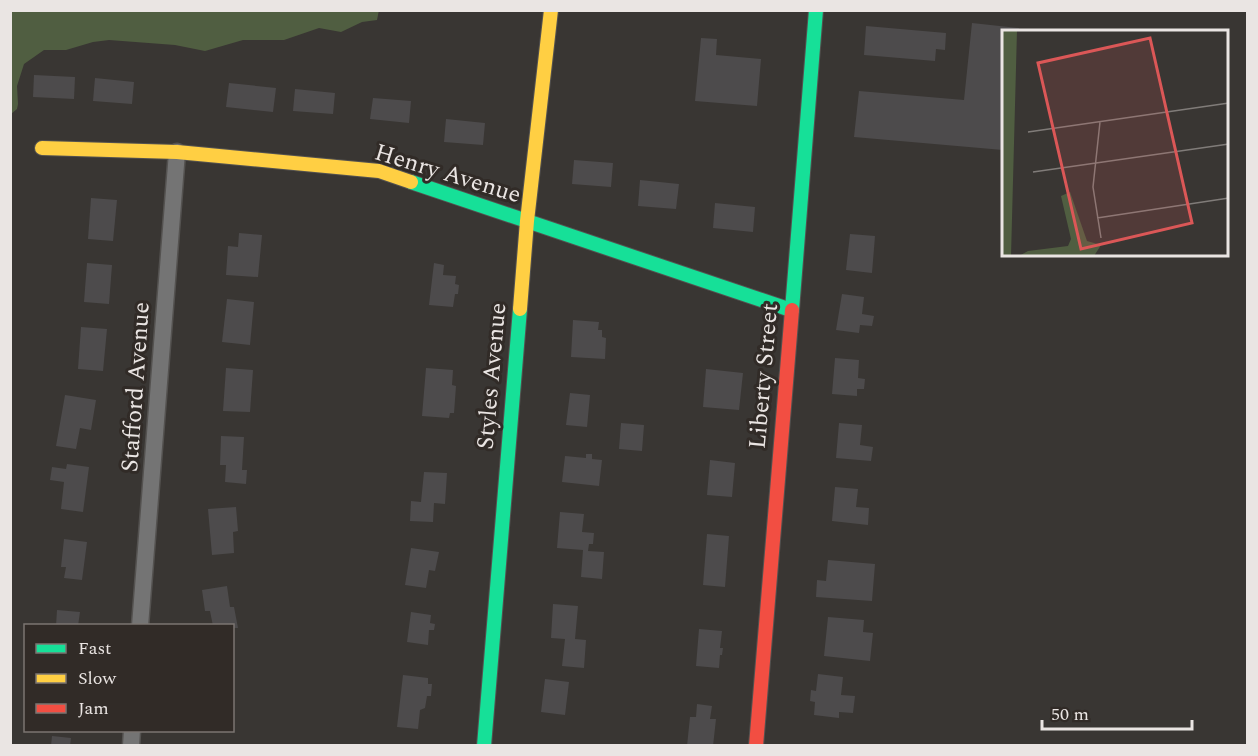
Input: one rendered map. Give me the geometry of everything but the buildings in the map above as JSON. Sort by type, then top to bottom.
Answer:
[{"type":"street","name":"Styles Avenue","points":[[484,746],[526,221],[551,10]]},
{"type":"street","name":"Liberty Street","points":[[756,746],[816,10]]},
{"type":"street","name":"Henry Avenue","points":[[42,148],[177,152],[379,171],[791,310]]},
{"type":"street","name":"Stafford Avenue","points":[[140,624],[177,152]]},
{"type":"green space","points":[[11,10],[379,10],[377,20],[362,22],[341,32],[319,28],[284,40],[243,40],[205,51],[175,45],[109,40],[66,50],[44,50],[24,64],[17,86],[17,109],[11,114]]},
{"type":"traffic: fast","points":[[792,310],[816,10]]},
{"type":"traffic: fast","points":[[411,182],[791,310]]},
{"type":"traffic: fast","points":[[484,746],[520,309]]},
{"type":"traffic: slow","points":[[520,309],[527,221],[551,10]]},
{"type":"traffic: slow","points":[[42,148],[177,152],[379,171],[411,182]]},
{"type":"traffic: jam","points":[[756,746],[792,310]]}]
